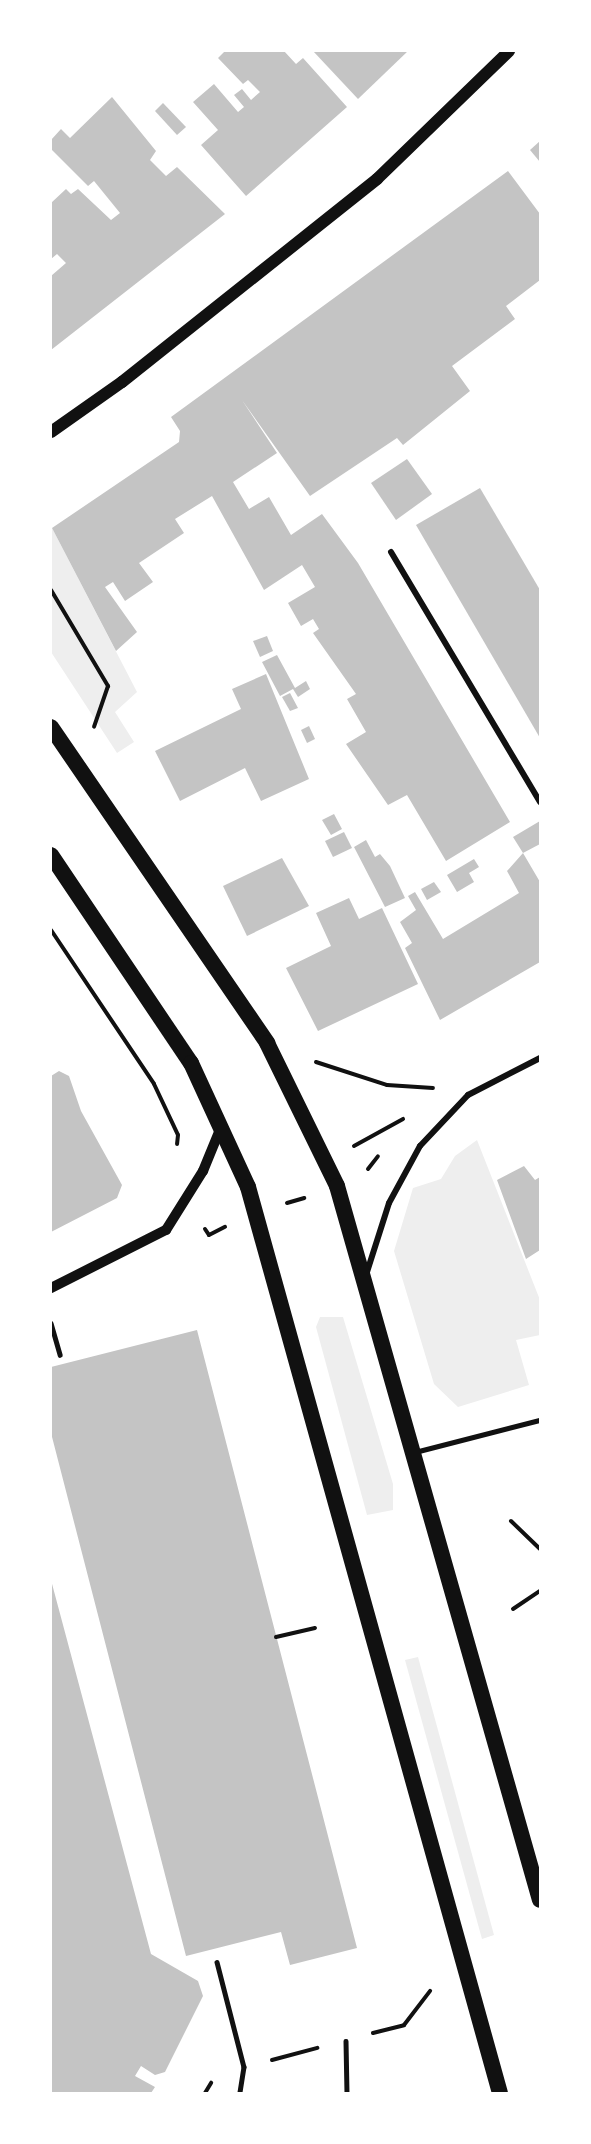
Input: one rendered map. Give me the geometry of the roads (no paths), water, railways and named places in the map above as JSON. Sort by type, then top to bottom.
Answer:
[{"type":"highway","points":[[51,727],[267,1043],[337,1186],[540,1900]]},
{"type":"highway","points":[[51,855],[191,1063],[219,1132],[248,1187],[267,1245],[500,2093]]},
{"type":"main road","points":[[51,432],[122,382],[377,179],[509,51]]},
{"type":"street","points":[[391,552],[540,802]]},
{"type":"street","points":[[365,1278],[408,1163],[468,1095],[540,1058]]},
{"type":"street","points":[[51,1288],[165,1230],[203,1171],[219,1132]]},
{"type":"lane","points":[[51,1323],[60,1355]]},
{"type":"lane","points":[[412,1452],[540,1420]]},
{"type":"lane","points":[[217,1962],[244,2067],[240,2093]]},
{"type":"lane","points":[[346,2041],[347,2093]]}]
